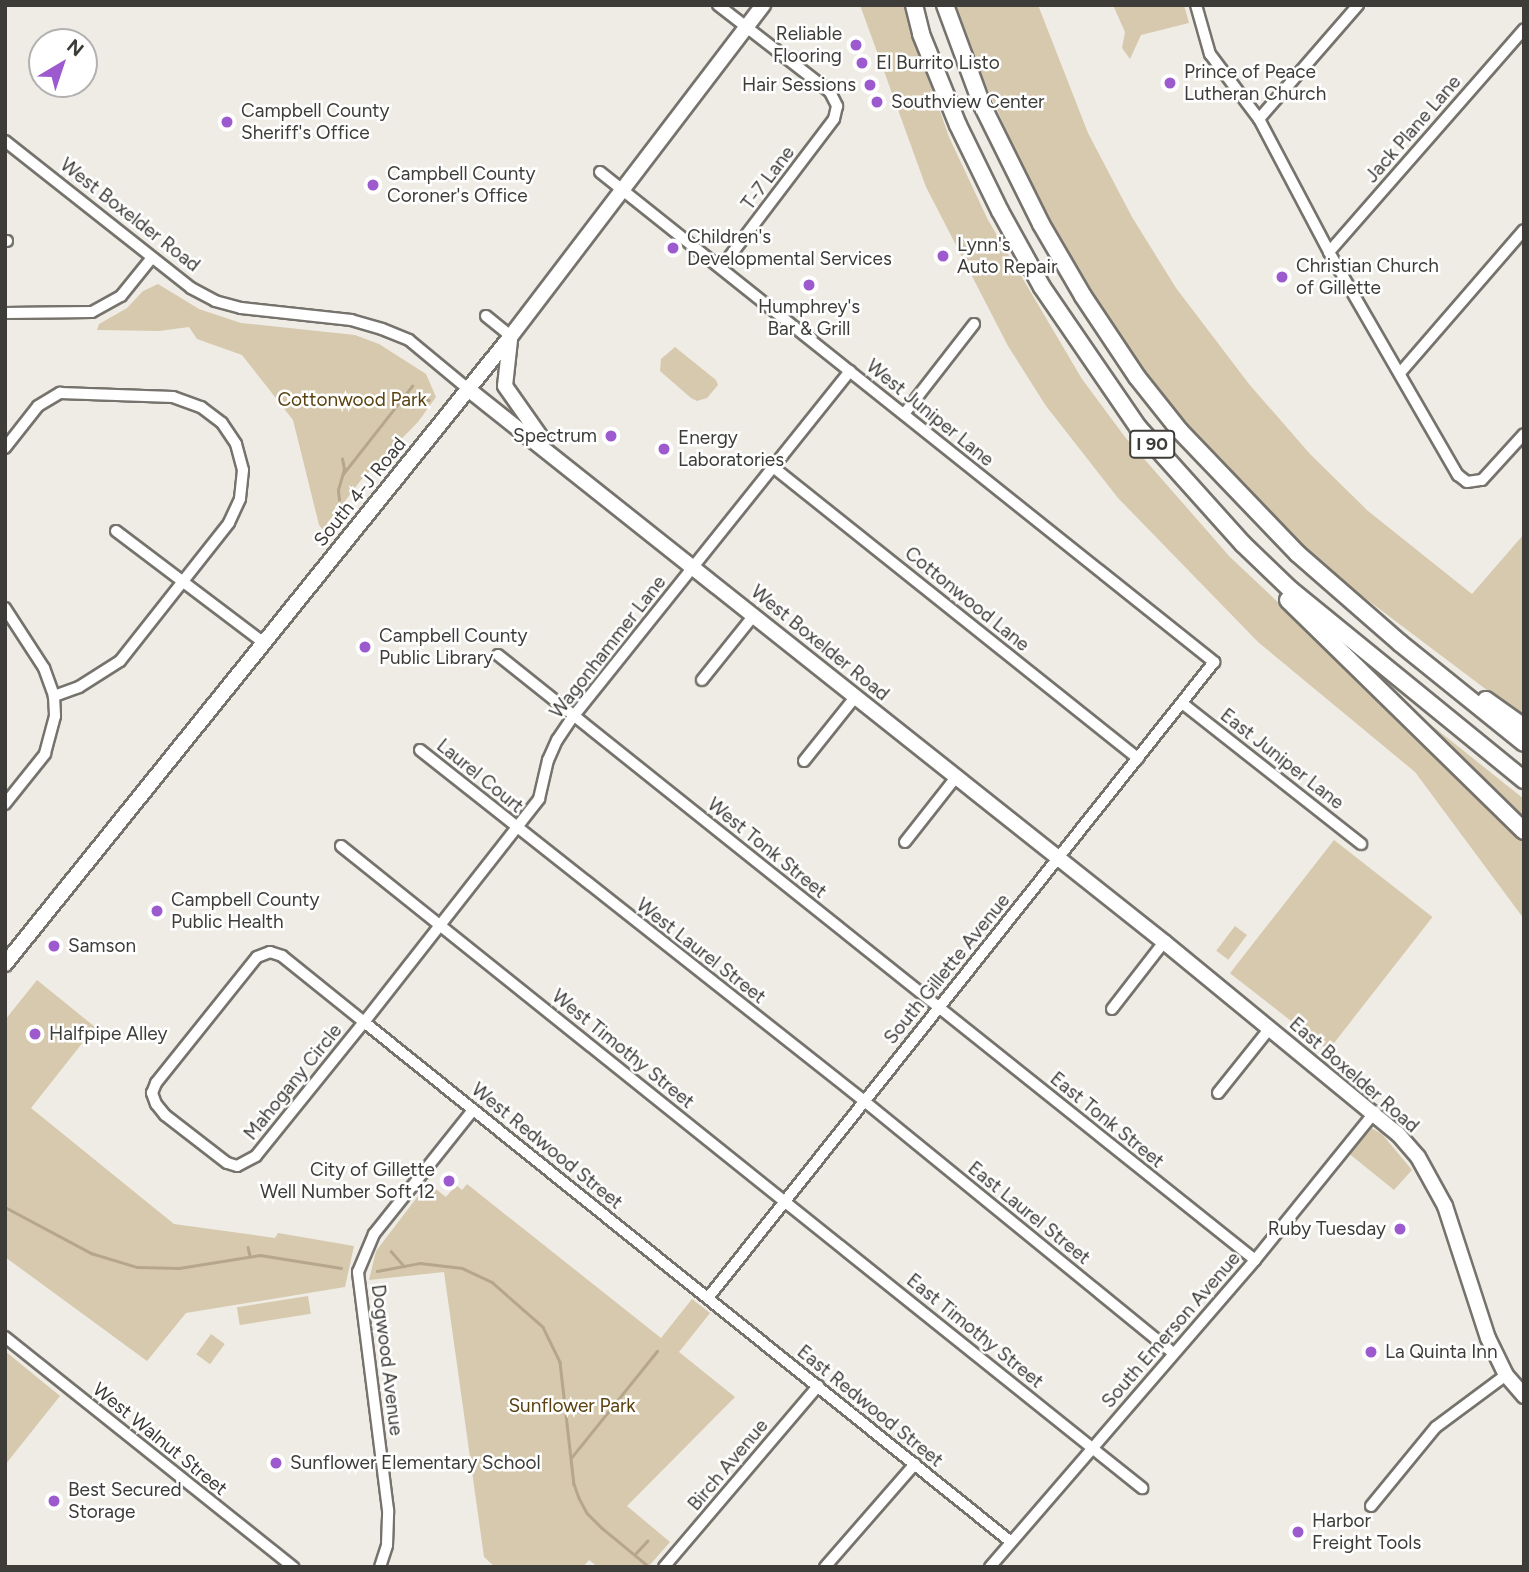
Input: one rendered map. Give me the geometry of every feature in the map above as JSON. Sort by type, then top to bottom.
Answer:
[{"type":"highway","name":"I 90","points":[[914,5],[921,34],[958,125],[1000,211],[1042,287],[1172,479],[1237,549],[1524,831]]},
{"type":"highway","name":"I 90","points":[[945,5],[982,104],[1008,162],[1083,296],[1138,377],[1180,431],[1298,554],[1390,635],[1524,743]]},
{"type":"highway","name":"I 90","points":[[1105,382],[1138,427],[1243,544],[1364,651],[1524,780]]},
{"type":"highway","name":"I 90","points":[[1266,521],[1424,654],[1524,727]]},
{"type":"main road","name":"South 4-J Road","points":[[5,964],[511,336],[763,5]]},
{"type":"main road","points":[[511,336],[503,379],[506,389],[557,457]]},
{"type":"main road","points":[[468,389],[557,457]]},
{"type":"main road","name":"West Boxelder Road","points":[[557,457],[1058,858]]},
{"type":"main road","name":"East Boxelder Road","points":[[1058,858],[1375,1112],[1418,1157],[1445,1206],[1488,1338],[1506,1375],[1524,1396]]},
{"type":"street","points":[[718,5],[748,27]]},
{"type":"street","points":[[1196,5],[1210,54],[1259,120],[1329,252],[1458,475],[1473,484],[1490,473],[1524,434]]},
{"type":"street","points":[[1259,120],[1358,5]]},
{"type":"street","name":"T-7 Lane","points":[[721,268],[834,119],[837,106],[831,92],[748,27]]},
{"type":"street","name":"Jack Plane Lane","points":[[1329,252],[1524,29]]},
{"type":"street","name":"West Boxelder Road","points":[[5,141],[151,259],[191,288],[215,301],[268,312],[351,320],[382,329],[408,340],[468,389]]},
{"type":"street","name":"West Juniper Lane","points":[[600,172],[1214,662]]},
{"type":"street","points":[[1400,373],[1524,230]]},
{"type":"street","points":[[5,313],[92,312],[121,296],[151,259]]},
{"type":"street","points":[[486,316],[511,336]]},
{"type":"street","points":[[904,414],[974,324]]},
{"type":"street","name":"Wagonhammer Lane","points":[[364,1022],[539,799],[548,760],[557,740],[574,715],[850,372]]},
{"type":"street","points":[[5,448],[10,432],[38,407],[60,393],[173,397],[201,407],[222,423],[236,444],[243,470],[240,499],[229,523],[120,661],[98,677],[54,696]]},
{"type":"street","name":"Cottonwood Lane","points":[[773,467],[1138,758]]},
{"type":"street","points":[[116,531],[264,643]]},
{"type":"street","points":[[5,608],[44,668],[54,696],[55,716],[45,754],[5,804]]},
{"type":"street","points":[[702,680],[754,615]]},
{"type":"street","name":"West Tonk Street","points":[[498,655],[938,1008]]},
{"type":"street","name":"South Gillette Avenue","points":[[708,1298],[1214,662]]},
{"type":"street","points":[[804,761],[856,696]]},
{"type":"street","name":"East Juniper Lane","points":[[1182,702],[1361,844]]},
{"type":"street","name":"Laurel Court","points":[[420,751],[518,829]]},
{"type":"street","points":[[905,842],[957,776]]},
{"type":"street","name":"West Laurel Street","points":[[518,829],[863,1100]]},
{"type":"street","name":"West Timothy Street","points":[[341,846],[785,1201]]},
{"type":"street","points":[[1112,1009],[1164,942]]},
{"type":"street","name":"Mahogany Circle","points":[[270,952],[282,956],[364,1022],[247,1163],[237,1166],[227,1163],[165,1115],[156,1104],[152,1093],[156,1083],[257,957],[270,952]]},
{"type":"street","name":"East Tonk Street","points":[[938,1008],[1255,1260]]},
{"type":"street","name":"West Redwood Street","points":[[364,1022],[708,1298]]},
{"type":"street","points":[[1218,1093],[1270,1028]]},
{"type":"street","name":"East Laurel Street","points":[[863,1100],[1173,1353]]},
{"type":"street","name":"Dogwood Avenue","points":[[380,1567],[388,1538],[388,1510],[358,1272],[374,1234],[473,1110]]},
{"type":"street","name":"South Emerson Avenue","points":[[990,1567],[1255,1260],[1375,1112]]},
{"type":"street","name":"East Timothy Street","points":[[785,1201],[1142,1488]]},
{"type":"street","name":"East Redwood Street","points":[[708,1298],[1011,1542]]},
{"type":"street","name":"West Walnut Street","points":[[5,1337],[293,1567]]},
{"type":"street","points":[[1371,1506],[1436,1427],[1506,1375]]},
{"type":"street","name":"Birch Avenue","points":[[664,1567],[818,1386]]},
{"type":"street","points":[[825,1567],[915,1464]]},
{"type":"green space","points":[[860,5],[903,5],[949,137],[988,220],[1082,379],[1125,437],[1230,557],[1388,706],[1524,841],[1524,919],[1415,772],[1258,642],[1118,498],[1046,406],[1008,346],[926,187]]},
{"type":"green space","points":[[956,5],[1038,5],[1088,133],[1132,217],[1176,288],[1249,384],[1310,454],[1368,511],[1472,594],[1524,534],[1524,718],[1337,577],[1271,517],[1176,414],[1120,338],[1035,194],[980,72]]},
{"type":"green space","points":[[1113,5],[1184,5],[1189,23],[1141,35],[1130,59],[1122,48],[1125,32]]},
{"type":"green space","name":"Cottonwood Park","points":[[158,284],[199,309],[241,323],[355,335],[379,344],[426,374],[436,397],[418,422],[361,480],[323,530],[319,525],[293,420],[242,355],[197,339],[189,327],[159,331],[97,330],[99,324],[127,308],[143,291]]},
{"type":"green space","points":[[675,347],[716,380],[718,385],[707,398],[697,401],[691,398],[660,371],[661,359]]},
{"type":"green space","points":[[1420,720],[1435,728],[1524,799],[1524,824]]},
{"type":"green space","points":[[1334,840],[1433,917],[1328,1050],[1230,973]]},
{"type":"green space","points":[[1235,926],[1247,935],[1228,960],[1216,951]]},
{"type":"green space","points":[[37,980],[95,1027],[31,1108],[174,1224],[275,1238],[278,1233],[354,1246],[345,1287],[186,1313],[147,1361],[5,1257],[5,1020]]},
{"type":"green space","points":[[1368,1126],[1382,1134],[1412,1170],[1394,1190],[1347,1152]]},
{"type":"green space","name":"Sunflower Park","points":[[428,1183],[446,1197],[456,1185],[462,1190],[467,1184],[661,1338],[692,1299],[710,1313],[679,1352],[735,1397],[627,1506],[670,1542],[648,1567],[598,1567],[589,1560],[583,1567],[495,1567],[484,1557],[444,1272],[369,1280],[376,1251]]},
{"type":"green space","points":[[308,1296],[311,1314],[240,1325],[237,1307]]},
{"type":"green space","points":[[211,1334],[225,1344],[210,1364],[196,1354]]},
{"type":"green space","points":[[5,1351],[60,1396],[5,1465]]},
{"type":"waterway","points":[[343,474],[412,386]]},
{"type":"waterway","points":[[405,395],[428,400]]},
{"type":"waterway","points":[[339,500],[338,490],[344,469],[342,459]]},
{"type":"waterway","points":[[5,1207],[91,1253],[137,1267],[179,1268],[260,1255],[341,1268]]},
{"type":"waterway","points":[[248,1247],[250,1256]]},
{"type":"waterway","points":[[391,1251],[404,1266]]},
{"type":"waterway","points":[[377,1271],[420,1263],[462,1268],[492,1282],[543,1327],[560,1362],[574,1484],[579,1498],[587,1513],[602,1528],[647,1565]]},
{"type":"waterway","points":[[571,1458],[657,1351]]},
{"type":"waterway","points":[[635,1554],[647,1541]]},
{"type":"place","name":"Reliable Flooring","points":[[856,45]]},
{"type":"place","name":"El Burrito Listo","points":[[862,63]]},
{"type":"place","name":"Prince of Peace Lutheran Church","points":[[1170,83]]},
{"type":"place","name":"Hair Sessions","points":[[870,85]]},
{"type":"place","name":"Southview Center","points":[[877,102]]},
{"type":"place","name":"Campbell County Sheriff's Office","points":[[227,122]]},
{"type":"place","name":"Campbell County Coroner's Office","points":[[373,185]]},
{"type":"place","name":"Children's Developmental Services","points":[[673,248]]},
{"type":"place","name":"Lynn's Auto Repair","points":[[943,256]]},
{"type":"place","name":"Christian Church of Gillette","points":[[1282,277]]},
{"type":"place","name":"Humphrey's Bar & Grill","points":[[809,285]]},
{"type":"place","name":"Spectrum","points":[[611,436]]},
{"type":"place","name":"Energy Laboratories","points":[[664,449]]},
{"type":"place","name":"Campbell County Public Library","points":[[365,647]]},
{"type":"place","name":"Campbell County Public Health","points":[[157,911]]},
{"type":"place","name":"Samson","points":[[54,946]]},
{"type":"place","name":"Halfpipe Alley","points":[[35,1034]]},
{"type":"place","name":"City of Gillette Well Number Soft 12","points":[[449,1181]]},
{"type":"place","name":"Ruby Tuesday","points":[[1400,1229]]},
{"type":"place","name":"La Quinta Inn","points":[[1371,1352]]},
{"type":"place","name":"Sunflower Elementary School","points":[[276,1463]]},
{"type":"place","name":"Best Secured Storage","points":[[54,1501]]},
{"type":"place","name":"Harbor Freight Tools","points":[[1298,1532]]}]
